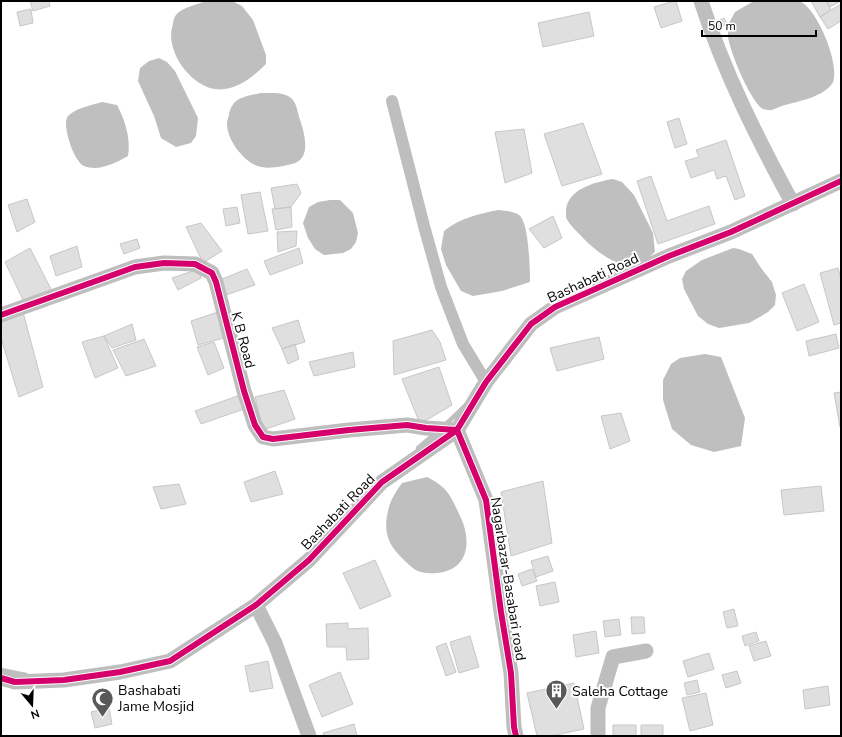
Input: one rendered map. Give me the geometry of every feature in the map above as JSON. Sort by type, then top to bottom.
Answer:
[{"type":"street","points":[[700,1],[712,36],[754,130],[793,204]]},
{"type":"street","points":[[392,101],[441,287],[463,344],[486,382]]},
{"type":"street","name":"Bashabati Road","points":[[1,678],[15,682],[64,680],[120,672],[170,661],[256,605],[309,560],[382,482],[457,430],[486,382],[531,324],[554,307],[669,256],[731,232],[841,181]]},
{"type":"street","name":"K B Road","points":[[1,315],[135,267],[164,264],[195,264],[212,273],[216,282],[244,391],[255,425],[263,437],[273,439],[407,425],[457,430]]},
{"type":"street","name":"Nagarbazar-Basabari road","points":[[457,430],[486,500],[501,612],[511,672],[514,727],[516,736]]},
{"type":"street","points":[[256,605],[276,643],[309,736]]},
{"type":"street","points":[[598,736],[598,708],[614,657],[646,652]]},
{"type":"shaded area","points":[[206,1],[232,1],[242,6],[253,20],[266,55],[266,64],[261,69],[243,82],[230,88],[215,89],[196,81],[181,64],[175,54],[172,44],[171,34],[175,16],[186,8]]},
{"type":"shaded area","points":[[754,1],[799,1],[813,14],[826,39],[834,65],[832,84],[822,93],[771,110],[766,110],[760,107],[755,101],[741,74],[730,45],[728,35],[729,23],[735,12]]},
{"type":"shaded area","points":[[159,58],[167,62],[175,71],[198,118],[196,136],[191,143],[176,147],[161,138],[154,116],[138,81],[140,68],[149,61]]},
{"type":"shaded area","points":[[261,93],[282,94],[291,98],[294,102],[305,137],[305,151],[303,157],[299,161],[278,167],[259,167],[245,158],[232,142],[227,121],[232,106],[241,98]]},
{"type":"shaded area","points":[[102,102],[117,105],[120,111],[128,136],[128,156],[107,166],[90,168],[84,166],[76,158],[67,134],[66,120],[71,113],[75,111]]},
{"type":"shaded area","points":[[613,179],[622,182],[634,195],[653,233],[655,252],[645,260],[632,265],[618,263],[594,248],[571,225],[566,217],[568,203],[571,197],[577,192],[598,182]]},
{"type":"shaded area","points":[[340,200],[353,213],[358,233],[356,242],[351,249],[343,253],[324,255],[315,249],[308,238],[303,223],[309,207],[318,202]]},
{"type":"shaded area","points":[[498,210],[509,211],[519,215],[522,219],[527,236],[530,282],[502,291],[473,296],[461,291],[446,265],[441,249],[444,231],[463,220],[476,215]]},
{"type":"shaded area","points":[[733,248],[752,254],[772,282],[776,295],[775,305],[768,312],[749,323],[719,328],[708,324],[698,316],[684,289],[682,279],[686,271],[702,260]]},
{"type":"shaded area","points":[[705,354],[721,357],[745,418],[741,446],[714,452],[691,445],[672,429],[663,400],[663,380],[671,364],[680,358]]},
{"type":"shaded area","points":[[427,477],[445,489],[455,504],[466,536],[465,553],[461,561],[455,567],[447,571],[434,573],[419,571],[408,564],[393,547],[387,535],[386,529],[387,515],[390,504],[402,483]]},
{"type":"building","points":[[30,1],[49,1],[50,6],[33,11]]},
{"type":"building","points":[[676,1],[682,21],[661,28],[654,7]]},
{"type":"building","points":[[811,1],[826,1],[831,10],[820,17]]},
{"type":"building","points":[[827,1],[841,1],[830,7]]},
{"type":"building","points":[[841,4],[841,21],[828,29],[820,17]]},
{"type":"building","points":[[31,9],[33,23],[20,26],[17,12]]},
{"type":"building","points":[[589,12],[594,36],[543,47],[538,23]]},
{"type":"building","points":[[724,18],[727,24],[717,28],[716,25],[721,23],[720,20]]},
{"type":"building","points":[[679,118],[687,144],[675,148],[667,122]]},
{"type":"building","points":[[583,123],[602,174],[562,186],[544,134]]},
{"type":"building","points":[[524,129],[532,173],[505,183],[495,132]]},
{"type":"building","points":[[726,140],[745,196],[735,200],[726,176],[717,179],[714,170],[691,178],[685,161],[699,157],[696,150]]},
{"type":"building","points":[[651,176],[667,221],[709,206],[715,224],[658,244],[637,181]]},
{"type":"building","points":[[297,184],[301,193],[291,207],[275,209],[271,188]]},
{"type":"building","points":[[260,192],[268,231],[248,234],[241,195]]},
{"type":"building","points":[[27,199],[35,222],[17,232],[8,205]]},
{"type":"building","points":[[237,207],[240,223],[226,226],[223,209]]},
{"type":"building","points":[[291,207],[292,227],[276,230],[272,209]]},
{"type":"building","points":[[553,216],[562,238],[544,248],[529,229]]},
{"type":"building","points":[[201,223],[222,251],[203,263],[186,227]]},
{"type":"building","points":[[297,231],[296,246],[278,252],[277,232]]},
{"type":"building","points":[[137,239],[140,248],[124,254],[120,244]]},
{"type":"building","points":[[77,246],[82,267],[56,276],[50,256]]},
{"type":"building","points":[[30,248],[53,293],[24,302],[5,262]]},
{"type":"building","points":[[299,248],[303,263],[270,275],[264,261]]},
{"type":"building","points":[[838,268],[841,279],[841,323],[834,325],[820,273]]},
{"type":"building","points":[[199,269],[201,278],[178,290],[172,278]]},
{"type":"building","points":[[247,269],[255,285],[223,296],[217,281]]},
{"type":"building","points":[[804,284],[819,322],[797,331],[782,293]]},
{"type":"building","points":[[23,312],[43,387],[19,397],[1,338],[1,318]]},
{"type":"building","points":[[218,312],[224,338],[198,345],[191,321]]},
{"type":"building","points":[[298,320],[305,342],[282,349],[272,328]]},
{"type":"building","points":[[132,324],[136,340],[112,348],[104,336]]},
{"type":"building","points":[[432,330],[440,342],[446,360],[394,375],[393,341]]},
{"type":"building","points":[[836,334],[839,348],[809,356],[806,341]]},
{"type":"building","points":[[104,336],[118,368],[95,378],[82,342]]},
{"type":"building","points":[[599,337],[604,359],[557,371],[550,348]]},
{"type":"building","points":[[144,339],[156,366],[126,376],[113,350]]},
{"type":"building","points":[[214,342],[224,368],[208,375],[197,347]]},
{"type":"building","points":[[295,344],[299,359],[288,364],[282,349]]},
{"type":"building","points":[[353,352],[355,367],[314,376],[309,362]]},
{"type":"building","points":[[439,367],[452,405],[420,424],[402,379]]},
{"type":"building","points":[[284,390],[295,419],[263,430],[255,397]]},
{"type":"building","points":[[841,392],[841,427],[840,427],[834,393]]},
{"type":"building","points":[[243,394],[247,408],[201,424],[195,411]]},
{"type":"building","points":[[621,413],[630,441],[610,449],[601,416]]},
{"type":"building","points":[[275,471],[283,494],[251,502],[244,482]]},
{"type":"building","points":[[543,481],[552,543],[511,556],[501,492]]},
{"type":"building","points":[[179,484],[186,504],[161,509],[153,487]]},
{"type":"building","points":[[821,486],[824,511],[784,515],[781,490]]},
{"type":"building","points":[[548,556],[553,571],[536,577],[531,561]]},
{"type":"building","points":[[375,560],[391,596],[360,609],[343,573]]},
{"type":"building","points":[[532,569],[537,581],[522,586],[518,574]]},
{"type":"building","points":[[555,582],[559,602],[540,606],[536,586]]},
{"type":"building","points":[[734,609],[738,626],[727,628],[723,612]]},
{"type":"building","points":[[631,617],[644,617],[645,633],[632,634]]},
{"type":"building","points":[[619,619],[621,635],[605,637],[603,621]]},
{"type":"building","points":[[348,623],[348,629],[368,628],[369,659],[347,660],[346,647],[327,647],[326,624]]},
{"type":"building","points":[[596,631],[599,653],[576,657],[573,635]]},
{"type":"building","points":[[756,632],[759,641],[745,646],[742,636]]},
{"type":"building","points":[[470,636],[479,667],[459,673],[450,642]]},
{"type":"building","points":[[766,641],[771,656],[754,661],[749,646]]},
{"type":"building","points":[[446,643],[456,672],[446,676],[436,647]]},
{"type":"building","points":[[709,653],[714,669],[688,677],[683,661]]},
{"type":"building","points":[[268,661],[273,688],[250,692],[245,666]]},
{"type":"building","points":[[737,671],[741,683],[726,688],[722,675]]},
{"type":"building","points":[[340,672],[353,704],[322,717],[309,685]]},
{"type":"building","points":[[697,680],[700,692],[687,695],[684,683]]},
{"type":"building","name":"Saleha Cottage","points":[[574,683],[584,729],[551,736],[537,736],[527,693]]},
{"type":"building","points":[[828,686],[830,705],[805,709],[803,690]]},
{"type":"building","points":[[706,693],[713,725],[690,731],[682,698]]},
{"type":"building","name":"Bashabati Jame Mosjid","points":[[109,708],[112,724],[95,728],[91,712]]},
{"type":"building","points":[[354,724],[357,736],[324,736],[323,733]]},
{"type":"building","points":[[613,725],[636,725],[636,736],[613,736]]},
{"type":"building","points":[[641,725],[663,725],[663,736],[641,736]]},
{"type":"waterway","points":[[444,426],[465,406]]},
{"type":"waterway","points":[[418,448],[437,432]]},
{"type":"waterway","points":[[1,670],[26,675]]},
{"type":"cycle path","points":[[1,678],[15,682],[64,680],[120,672],[170,661],[256,605],[309,560],[382,482],[457,430],[486,382],[531,324],[555,307],[669,256],[731,232],[841,181]]},
{"type":"cycle path","points":[[1,315],[135,267],[164,263],[195,264],[212,273],[216,282],[244,391],[255,425],[263,437],[273,439],[407,425],[457,430],[486,500],[511,673],[514,727],[516,736]]},
{"type":"place","name":"Saleha Cottage","points":[[556,710]]},
{"type":"place","name":"Bashabati Jame Mosjid","points":[[102,718]]}]
